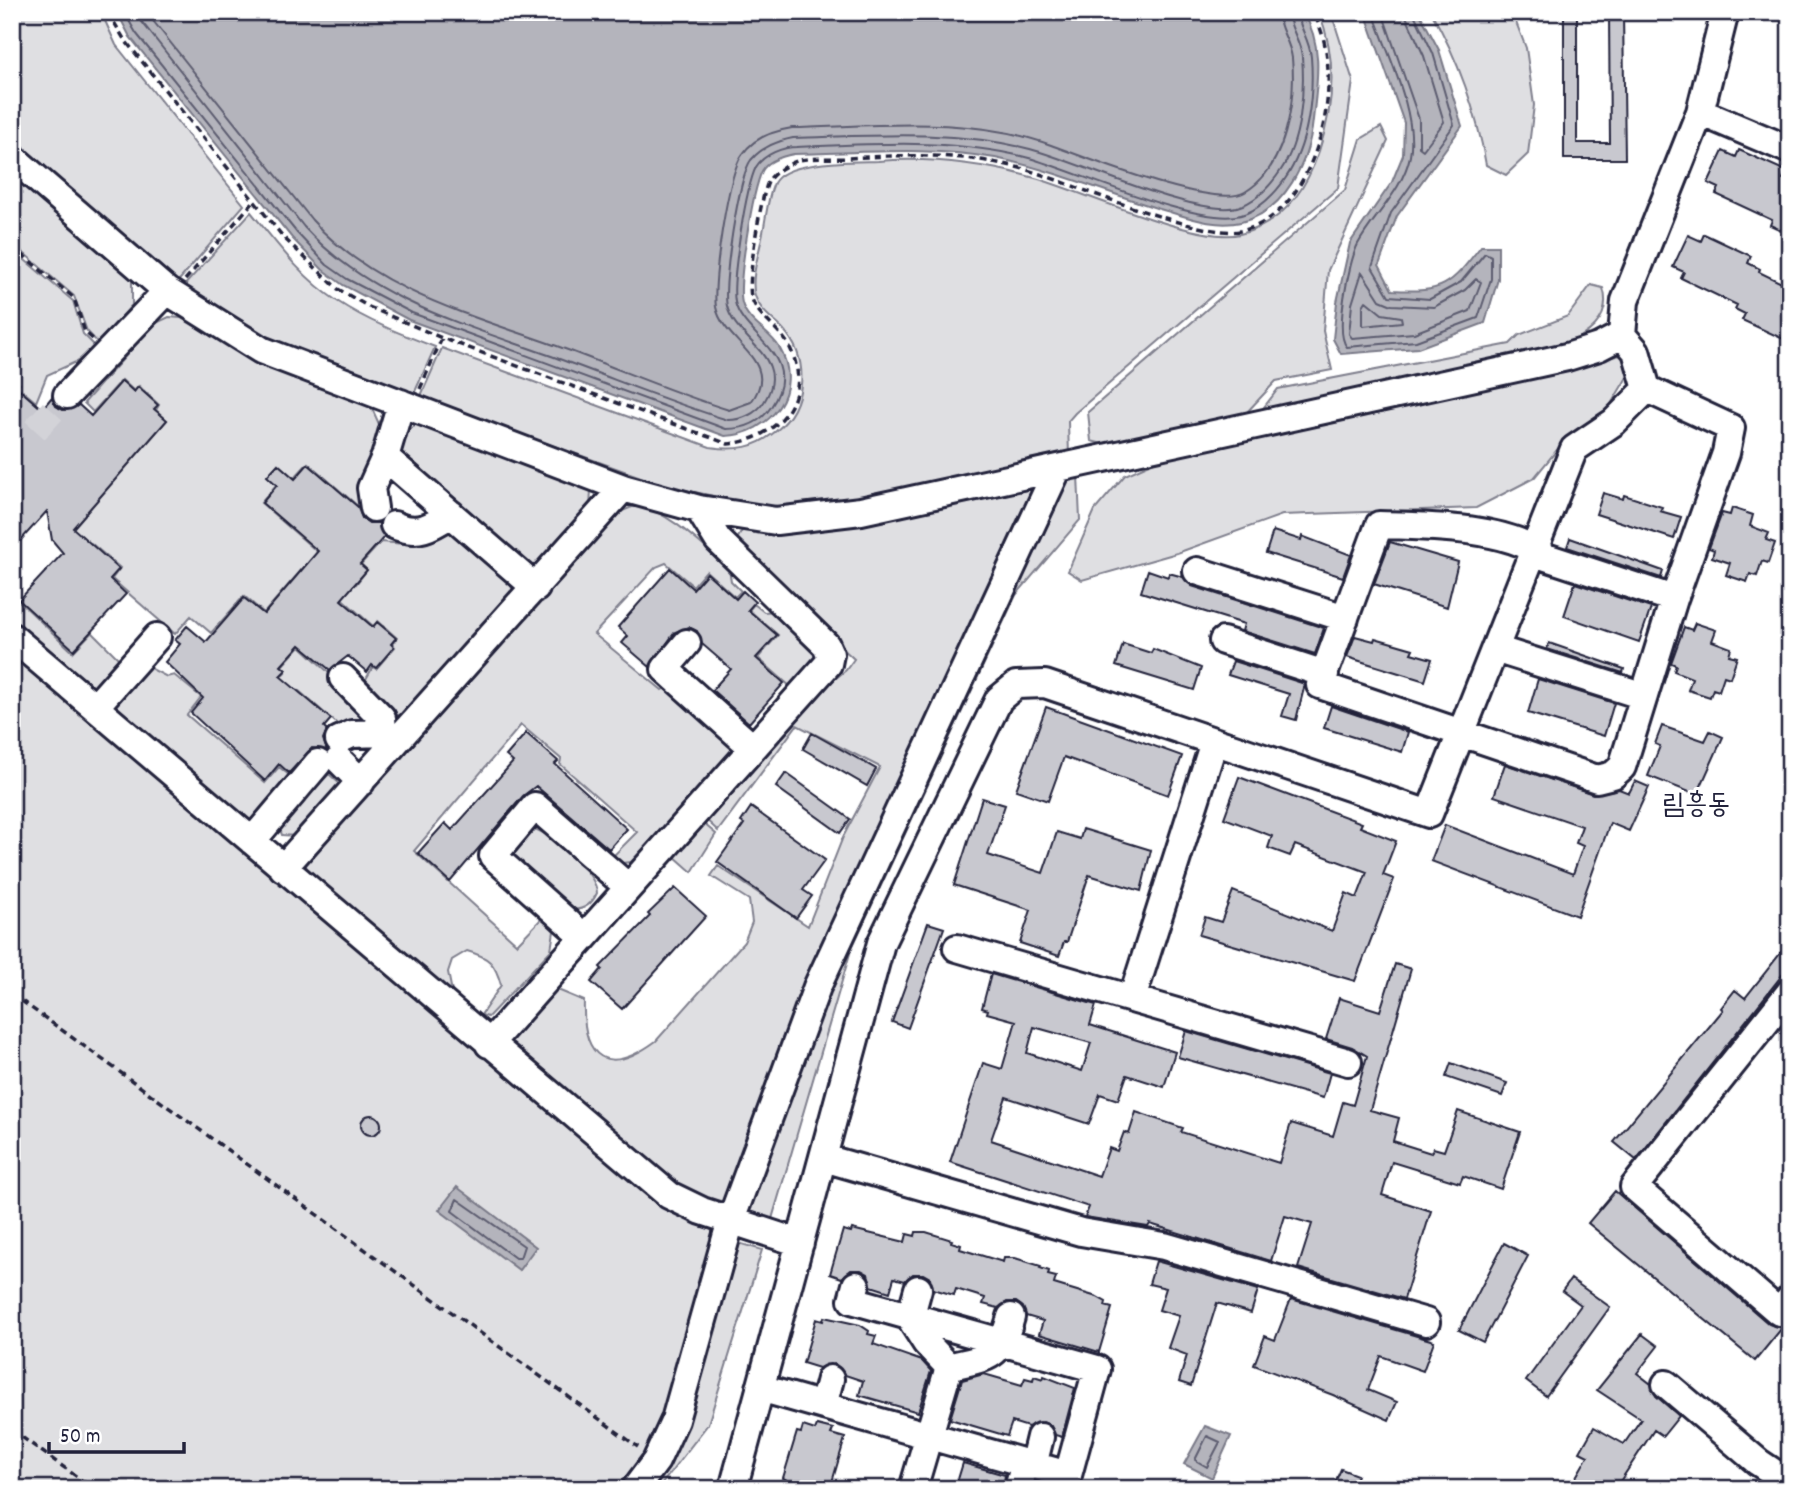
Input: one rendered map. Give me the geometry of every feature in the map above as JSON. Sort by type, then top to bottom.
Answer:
[{"type":"street","points":[[1674,599],[1546,557],[1535,548],[1460,527],[1378,524],[1320,685],[1597,779],[1613,775],[1622,767],[1674,599],[1726,453],[1731,428],[1647,389],[1636,351],[1622,335],[1625,301],[1700,112],[1725,12]]},
{"type":"street","points":[[1700,112],[1790,150]]},
{"type":"street","points":[[12,158],[170,293],[261,350],[623,488],[699,509],[776,521],[861,511],[1057,470],[1567,357],[1599,347],[1622,335]]},
{"type":"street","points":[[67,396],[170,293]]},
{"type":"street","points":[[733,1489],[881,943],[999,699],[1016,685],[1045,684],[1429,814],[1574,449],[1614,422],[1647,389]]},
{"type":"street","points":[[407,405],[371,488],[384,517],[404,530],[426,530],[451,514]]},
{"type":"street","points":[[386,457],[536,588]]},
{"type":"street","points":[[635,1489],[656,1461],[675,1420],[731,1220],[837,938],[1057,470]]},
{"type":"street","points":[[283,868],[361,782],[389,738],[536,588],[623,488]]},
{"type":"street","points":[[489,1044],[828,664],[830,654],[826,645],[718,540],[699,509]]},
{"type":"street","points":[[1197,571],[1345,618]]},
{"type":"street","points":[[12,637],[669,1195],[731,1220],[800,1243]]},
{"type":"street","points":[[95,708],[157,637]]},
{"type":"street","points":[[1223,640],[1325,674]]},
{"type":"street","points":[[687,643],[665,669],[753,748]]},
{"type":"street","points":[[1495,649],[1644,696]]},
{"type":"street","points":[[343,678],[382,718],[389,738]]},
{"type":"street","points":[[252,841],[352,734],[389,738]]},
{"type":"street","points":[[1132,999],[1214,742]]},
{"type":"street","points":[[332,754],[361,782]]},
{"type":"street","points":[[583,937],[493,856],[535,807],[628,887]]},
{"type":"street","points":[[957,948],[1348,1062]]},
{"type":"street","points":[[1790,992],[1634,1187],[1779,1312],[1790,1299]]},
{"type":"street","points":[[824,1158],[1082,1232],[1164,1246],[1426,1322]]},
{"type":"street","points":[[761,1388],[823,1406],[884,1416],[928,1436],[1068,1475],[1097,1369],[1063,1354],[1003,1344],[852,1300],[856,1285]]},
{"type":"street","points":[[918,1289],[910,1318],[926,1343],[949,1367]]},
{"type":"street","points":[[949,1367],[990,1356],[1003,1344],[1011,1317]]},
{"type":"street","points":[[913,1489],[949,1367]]},
{"type":"street","points":[[823,1406],[830,1379]]},
{"type":"street","points":[[1666,1384],[1784,1482]]},
{"type":"street","points":[[1018,1489],[1040,1437]]},
{"type":"path","points":[[108,12],[124,40],[284,238],[338,289],[369,307],[442,338],[709,439],[729,444],[748,442],[766,434],[783,419],[792,406],[796,389],[794,358],[788,344],[756,310],[750,293],[750,274],[763,201],[768,181],[778,170],[800,160],[904,155],[991,161],[1038,173],[1202,228],[1240,231],[1260,223],[1280,208],[1298,191],[1309,170],[1321,134],[1328,68],[1322,30],[1313,12]]},
{"type":"path","points":[[170,293],[254,201]]},
{"type":"path","points":[[12,246],[74,298],[85,332],[107,354]]},
{"type":"path","points":[[407,405],[442,338]]},
{"type":"path","points":[[12,994],[656,1461]]},
{"type":"path","points":[[12,1430],[94,1489]]},
{"type":"shaded area","points":[[12,12],[101,12],[116,45],[244,205],[175,285],[12,140]]},
{"type":"shaded area","points":[[1319,12],[1331,12],[1353,81],[1338,188],[1075,413],[1068,421],[1069,457],[929,489],[802,507],[761,506],[666,486],[420,398],[442,348],[710,447],[728,449],[753,445],[768,437],[786,421],[799,396],[801,382],[798,354],[792,341],[763,310],[754,289],[754,274],[768,203],[774,183],[781,175],[806,166],[838,162],[898,160],[977,165],[1035,178],[1168,224],[1221,235],[1240,234],[1255,229],[1280,214],[1299,192],[1319,151],[1328,117],[1331,64]]},
{"type":"shaded area","points":[[1431,12],[1512,12],[1526,48],[1534,105],[1528,154],[1506,175],[1486,165],[1465,86],[1450,48]]},
{"type":"shaded area","points":[[1381,127],[1388,141],[1328,270],[1323,331],[1332,370],[1276,381],[1247,412],[1107,445],[1091,441],[1088,412],[1345,190],[1361,139]]},
{"type":"shaded area","points":[[12,168],[132,279],[132,305],[98,343],[87,331],[74,296],[12,243]]},
{"type":"shaded area","points":[[251,212],[291,260],[324,292],[372,321],[435,347],[413,396],[268,341],[181,289]]},
{"type":"shaded area","points":[[12,249],[73,301],[83,334],[95,346],[78,361],[47,375],[36,402],[18,387],[20,384],[12,377]]},
{"type":"shaded area","points":[[1591,285],[1603,288],[1605,299],[1601,318],[1588,332],[1560,348],[1258,415],[1278,389],[1510,344],[1519,335],[1568,316]]},
{"type":"shaded area","points":[[169,317],[181,318],[235,348],[370,404],[379,424],[367,514],[308,463],[294,478],[278,464],[267,476],[276,485],[261,503],[329,562],[304,567],[264,613],[244,596],[211,633],[191,616],[175,634],[112,579],[120,568],[91,543],[81,552],[69,533],[167,420],[156,410],[159,405],[139,386],[134,391],[122,380],[93,412],[84,403],[154,324]]},
{"type":"shaded area","points":[[1625,354],[1629,359],[1629,374],[1605,414],[1561,445],[1534,478],[1476,508],[1282,515],[1177,553],[1082,580],[1068,571],[1095,510],[1125,475],[1161,459]]},
{"type":"shaded area","points":[[424,423],[591,489],[590,509],[537,566],[527,567],[403,459],[400,451],[403,435],[416,424]]},
{"type":"shaded area","points":[[1078,475],[1080,520],[1016,595],[851,950],[772,1219],[768,1224],[741,1214],[821,987],[1057,479]]},
{"type":"shaded area","points":[[1029,487],[1034,493],[726,1207],[672,1187],[510,1048],[507,1037],[553,988],[584,1001],[588,1037],[593,1049],[601,1056],[611,1059],[624,1058],[656,1041],[744,942],[752,922],[749,900],[711,876],[718,866],[808,926],[843,837],[880,767],[797,725],[718,831],[701,815],[794,712],[846,670],[854,659],[747,561],[736,541],[743,529]]},
{"type":"shaded area","points":[[637,505],[662,515],[697,541],[729,568],[731,581],[741,591],[735,597],[706,571],[693,586],[666,563],[656,567],[594,634],[662,690],[668,686],[735,749],[631,862],[615,864],[614,855],[637,832],[560,764],[561,759],[521,725],[414,851],[517,944],[543,917],[554,931],[551,950],[488,1017],[481,1015],[501,985],[490,962],[467,951],[452,960],[448,972],[454,1002],[309,877],[304,858],[615,514]]},
{"type":"shaded area","points":[[448,530],[453,531],[506,575],[513,590],[404,714],[393,716],[363,684],[373,667],[376,669],[395,647],[392,644],[397,638],[378,621],[373,626],[339,596],[352,581],[356,584],[367,570],[361,564],[381,542],[416,545],[419,539]]},
{"type":"shaded area","points":[[18,600],[73,652],[92,632],[122,662],[93,691],[12,626],[12,607]]},
{"type":"shaded area","points":[[754,604],[764,612],[776,611],[814,643],[815,660],[791,687],[758,658],[778,635],[749,610]]},
{"type":"shaded area","points":[[300,646],[378,718],[342,728],[299,691],[277,717],[262,698],[286,671],[282,666]]},
{"type":"shaded area","points":[[12,649],[715,1233],[670,1417],[623,1489],[12,1489]]},
{"type":"shaded area","points":[[146,666],[167,677],[174,675],[201,697],[187,715],[265,783],[279,767],[294,779],[253,821],[248,823],[113,709],[114,696]]},
{"type":"shaded area","points":[[329,774],[341,785],[296,836],[282,835],[279,826]]},
{"type":"shaded area","points":[[698,819],[716,834],[692,872],[674,856]]},
{"type":"shaded area","points":[[531,828],[561,845],[590,875],[597,893],[589,905],[577,910],[567,909],[512,860],[510,845]]},
{"type":"shaded area","points":[[735,1242],[762,1250],[708,1424],[658,1489],[642,1489]]},
{"type":"water","points":[[117,12],[1303,12],[1314,38],[1317,78],[1311,136],[1300,168],[1292,183],[1270,208],[1241,222],[1211,223],[1037,168],[970,154],[895,151],[794,154],[772,161],[762,171],[754,197],[741,292],[742,303],[748,316],[779,347],[786,363],[788,379],[779,407],[769,419],[741,434],[725,436],[409,320],[343,285],[323,270],[292,238],[130,37]]},
{"type":"water","points":[[1365,12],[1419,12],[1439,50],[1462,126],[1397,216],[1379,265],[1392,290],[1423,290],[1435,288],[1453,278],[1481,246],[1498,246],[1498,279],[1485,323],[1418,348],[1341,354],[1333,339],[1337,302],[1350,243],[1392,182],[1403,155],[1404,123]]},
{"type":"water","points":[[457,1187],[536,1247],[519,1270],[439,1210]]},
{"type":"water","points":[[1205,1426],[1231,1436],[1212,1478],[1184,1464]]},
{"type":"building","points":[[1564,12],[1577,12],[1577,143],[1610,143],[1609,12],[1623,12],[1625,159],[1564,159]]},
{"type":"building","points":[[1739,150],[1786,171],[1783,179],[1790,182],[1790,234],[1770,225],[1772,220],[1716,194],[1719,188],[1708,183],[1723,151],[1736,157]]},
{"type":"building","points":[[1704,234],[1751,256],[1748,263],[1760,269],[1759,272],[1790,287],[1790,342],[1742,320],[1745,314],[1735,309],[1737,305],[1681,278],[1684,272],[1673,267],[1688,235],[1701,241]]},
{"type":"building","points":[[122,381],[134,392],[138,387],[158,405],[154,409],[167,420],[73,528],[119,569],[110,579],[126,594],[74,650],[19,600],[63,553],[52,540],[47,511],[12,550],[12,383],[42,409],[52,397],[56,406],[63,410],[79,405],[91,416]]},
{"type":"building","points":[[278,464],[295,479],[308,464],[358,507],[362,518],[369,523],[379,523],[384,537],[360,564],[367,570],[341,600],[373,627],[377,622],[396,638],[391,644],[394,647],[376,668],[372,665],[367,672],[348,656],[330,670],[300,645],[281,666],[286,670],[280,676],[331,719],[324,727],[327,730],[323,739],[327,750],[312,748],[289,773],[279,764],[265,781],[191,713],[203,698],[165,662],[180,644],[175,640],[187,626],[206,642],[244,598],[264,614],[318,551],[262,503],[277,485],[267,476]]},
{"type":"building","points":[[1603,493],[1623,499],[1624,495],[1662,507],[1660,511],[1681,517],[1674,539],[1596,514]]},
{"type":"building","points":[[1732,508],[1753,515],[1750,526],[1769,533],[1766,540],[1775,543],[1768,563],[1762,561],[1757,576],[1750,574],[1747,582],[1726,575],[1730,563],[1712,557],[1714,550],[1709,548],[1722,513],[1730,515]]},
{"type":"building","points":[[1273,531],[1301,540],[1302,536],[1351,555],[1343,577],[1266,553]]},
{"type":"building","points":[[1570,538],[1663,571],[1661,578],[1567,547]]},
{"type":"building","points":[[1390,542],[1458,562],[1447,607],[1374,584]]},
{"type":"building","points":[[670,568],[693,589],[707,573],[736,599],[743,591],[755,602],[748,610],[777,635],[756,658],[784,683],[749,723],[712,690],[731,669],[702,644],[697,631],[689,627],[675,632],[650,667],[622,643],[628,636],[618,627]]},
{"type":"building","points":[[1148,570],[1168,577],[1169,573],[1183,577],[1192,586],[1324,628],[1315,654],[1242,631],[1244,624],[1141,592]]},
{"type":"building","points":[[1575,583],[1651,608],[1639,642],[1564,616]]},
{"type":"building","points":[[1695,623],[1716,630],[1712,641],[1731,648],[1729,655],[1737,657],[1730,678],[1724,676],[1719,691],[1713,689],[1710,697],[1688,690],[1692,678],[1674,671],[1676,665],[1671,663],[1684,627],[1692,630]]},
{"type":"building","points":[[1355,636],[1374,641],[1375,638],[1413,649],[1411,653],[1432,659],[1425,681],[1347,657]]},
{"type":"building","points":[[1549,643],[1624,669],[1623,673],[1547,649]]},
{"type":"building","points":[[1123,644],[1151,653],[1153,649],[1201,668],[1194,690],[1116,666]]},
{"type":"building","points":[[1233,661],[1305,684],[1296,720],[1282,716],[1289,694],[1228,675]]},
{"type":"building","points":[[1538,679],[1614,703],[1604,736],[1528,713]]},
{"type":"building","points":[[1331,706],[1408,732],[1402,752],[1324,728]]},
{"type":"building","points":[[1046,707],[1182,756],[1168,795],[1064,757],[1048,801],[1016,790]]},
{"type":"building","points":[[1662,726],[1705,741],[1710,731],[1723,737],[1697,795],[1648,776],[1660,746],[1655,744]]},
{"type":"building","points":[[526,733],[558,761],[555,764],[627,829],[609,849],[536,786],[523,796],[450,882],[418,853],[445,823],[452,830],[513,762],[506,756]]},
{"type":"building","points":[[812,733],[876,769],[867,786],[803,749]]},
{"type":"building","points":[[1505,764],[1593,794],[1619,789],[1629,793],[1635,781],[1649,787],[1629,831],[1610,823],[1577,916],[1431,861],[1445,825],[1573,874],[1583,846],[1576,843],[1582,826],[1494,796]]},
{"type":"building","points":[[786,773],[850,819],[840,833],[776,787]]},
{"type":"building","points":[[1239,777],[1362,823],[1360,827],[1396,841],[1383,875],[1394,879],[1355,981],[1199,935],[1205,917],[1221,922],[1233,891],[1332,931],[1346,893],[1357,898],[1367,872],[1295,845],[1290,856],[1268,848],[1272,836],[1224,818]]},
{"type":"building","points":[[982,798],[1005,805],[988,855],[1043,873],[1057,832],[1080,839],[1083,829],[1151,850],[1141,891],[1089,875],[1067,942],[1064,942],[1059,956],[1020,943],[1031,910],[954,885]]},
{"type":"building","points":[[751,807],[825,860],[803,890],[812,896],[796,918],[717,862],[744,824],[741,822]]},
{"type":"building","points":[[675,888],[706,916],[622,1009],[591,982],[602,969],[600,967]]},
{"type":"building","points":[[928,923],[944,928],[908,1028],[892,1022]]},
{"type":"building","points":[[1790,941],[1790,965],[1636,1160],[1614,1142],[1723,1010],[1721,1008],[1735,990],[1745,998]]},
{"type":"building","points":[[1395,964],[1411,969],[1370,1110],[1399,1118],[1393,1141],[1431,1153],[1433,1148],[1444,1151],[1458,1111],[1520,1132],[1501,1189],[1463,1176],[1460,1183],[1392,1162],[1382,1195],[1431,1211],[1404,1299],[1298,1268],[1312,1224],[1285,1216],[1271,1261],[1150,1224],[1148,1227],[1085,1217],[1089,1207],[950,1162],[983,1063],[1002,1069],[1016,1021],[987,1013],[988,1010],[982,1008],[991,974],[1096,1005],[1090,1025],[1175,1052],[1164,1087],[1127,1075],[1118,1100],[1100,1094],[1089,1124],[1006,1097],[991,1140],[1099,1176],[1109,1148],[1117,1151],[1124,1132],[1129,1134],[1136,1112],[1183,1128],[1181,1132],[1279,1163],[1291,1123],[1333,1136],[1343,1102],[1353,1105],[1367,1056],[1352,1047],[1326,1039],[1339,998],[1380,1011]],"holes":[[[1034,1027],[1091,1043],[1082,1071],[1027,1053]]]},
{"type":"building","points":[[1186,1031],[1330,1073],[1323,1098],[1178,1057]]},
{"type":"building","points":[[1451,1063],[1507,1083],[1502,1096],[1446,1077]]},
{"type":"building","points":[[371,1115],[378,1118],[381,1125],[378,1132],[371,1135],[364,1132],[361,1125],[364,1118]]},
{"type":"building","points":[[1615,1191],[1769,1324],[1782,1328],[1755,1361],[1588,1223]]},
{"type":"building","points":[[852,1229],[905,1242],[907,1234],[915,1236],[916,1232],[926,1232],[952,1240],[951,1242],[961,1245],[960,1249],[1003,1262],[1004,1258],[1015,1258],[1041,1266],[1040,1268],[1049,1271],[1048,1275],[1056,1277],[1054,1284],[1097,1297],[1106,1302],[1105,1306],[1112,1308],[1099,1352],[1039,1334],[1043,1321],[1026,1316],[1023,1307],[1016,1302],[1007,1302],[998,1308],[983,1304],[985,1298],[956,1289],[954,1295],[933,1289],[930,1278],[923,1274],[913,1274],[905,1281],[894,1278],[890,1292],[871,1286],[868,1274],[861,1270],[851,1270],[842,1278],[830,1274],[843,1230],[851,1232]]},
{"type":"building","points":[[1504,1243],[1528,1256],[1483,1342],[1459,1330]]},
{"type":"building","points":[[1156,1261],[1258,1290],[1251,1313],[1217,1303],[1191,1386],[1179,1382],[1187,1355],[1168,1348],[1179,1316],[1159,1310],[1166,1288],[1149,1284]]},
{"type":"building","points":[[1571,1279],[1610,1307],[1546,1396],[1526,1381],[1581,1305],[1562,1291]]},
{"type":"building","points":[[1291,1299],[1434,1341],[1423,1371],[1381,1356],[1368,1390],[1397,1402],[1389,1420],[1254,1365],[1265,1336],[1275,1340]]},
{"type":"building","points":[[824,1317],[860,1325],[869,1331],[868,1334],[876,1336],[873,1344],[922,1361],[931,1371],[918,1412],[859,1395],[863,1381],[845,1375],[835,1364],[819,1368],[803,1363],[816,1319],[823,1321]]},
{"type":"building","points":[[1642,1334],[1658,1346],[1637,1373],[1651,1384],[1656,1396],[1679,1416],[1663,1436],[1654,1430],[1615,1489],[1569,1489],[1588,1456],[1580,1452],[1594,1427],[1624,1444],[1641,1419],[1597,1390]]},
{"type":"building","points":[[984,1374],[1022,1385],[1025,1378],[1033,1380],[1034,1376],[1043,1379],[1044,1376],[1075,1388],[1062,1437],[1055,1435],[1051,1426],[1043,1422],[1028,1427],[1012,1422],[1007,1436],[950,1419],[962,1380]]},
{"type":"building","points":[[817,1425],[833,1429],[831,1434],[845,1438],[830,1489],[785,1489],[787,1480],[783,1478],[797,1432],[801,1433],[803,1426],[815,1430]]},
{"type":"building","points":[[963,1463],[1005,1475],[1003,1489],[955,1489]]},
{"type":"building","points":[[1341,1469],[1357,1475],[1351,1489],[1332,1489]]},
{"type":"tunnel","points":[[35,430],[67,395]]},
{"type":"district","name":"림흥동","points":[[1696,807]]}]
